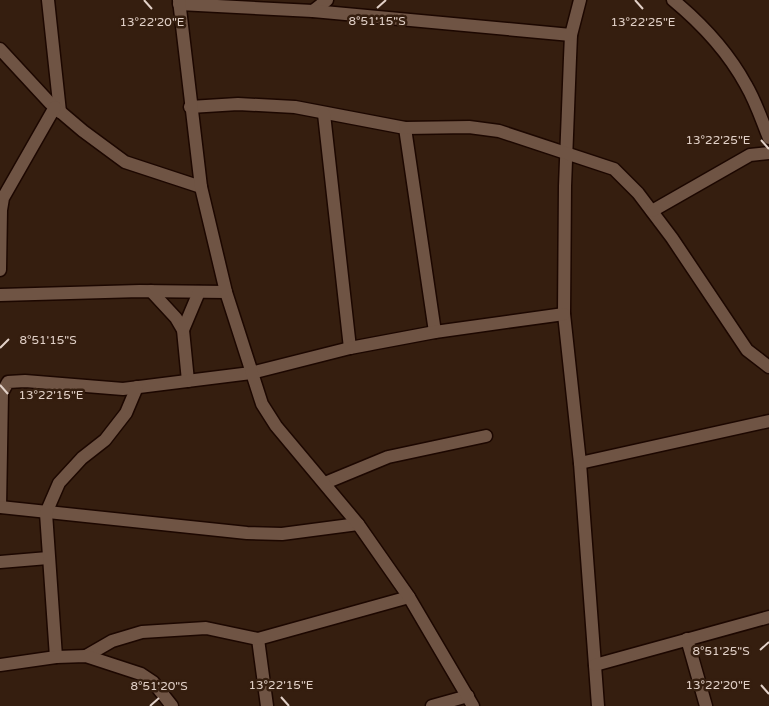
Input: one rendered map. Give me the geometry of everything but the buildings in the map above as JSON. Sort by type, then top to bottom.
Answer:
[{"type":"street","points":[[0,270],[3,198],[58,110],[48,0]]},
{"type":"street","points":[[313,11],[327,0]]},
{"type":"street","points":[[580,0],[571,35],[566,154],[564,314],[580,463],[598,706]]},
{"type":"street","points":[[673,0],[697,20],[731,60],[747,86],[769,138]]},
{"type":"street","points":[[432,706],[470,701],[409,597],[358,524],[276,426],[262,404],[226,292],[201,187],[179,2],[313,11],[571,35]]},
{"type":"street","points":[[0,49],[58,110],[125,162],[201,187]]},
{"type":"street","points":[[190,107],[238,104],[285,107],[405,128],[469,127],[499,131],[614,169],[625,178],[652,211],[747,350],[769,367]]},
{"type":"street","points":[[324,114],[350,348]]},
{"type":"street","points":[[405,128],[435,332]]},
{"type":"street","points":[[652,211],[750,155],[769,153]]},
{"type":"street","points":[[0,295],[151,291],[226,292]]},
{"type":"street","points":[[151,291],[176,318],[183,330],[188,381]]},
{"type":"street","points":[[183,330],[199,292]]},
{"type":"street","points":[[358,524],[282,534],[264,534],[0,507],[2,393],[8,382],[25,381],[122,389],[251,373],[350,348],[435,332],[564,314]]},
{"type":"street","points":[[56,656],[46,513],[59,483],[82,458],[106,440],[126,413],[137,387]]},
{"type":"street","points":[[580,463],[769,421]]},
{"type":"street","points":[[325,483],[388,457],[486,436]]},
{"type":"street","points":[[0,562],[48,558]]},
{"type":"street","points":[[86,656],[112,641],[142,632],[206,628],[258,639],[409,597]]},
{"type":"street","points":[[595,665],[769,617]]},
{"type":"street","points":[[258,639],[267,706]]},
{"type":"street","points":[[687,639],[706,706]]},
{"type":"street","points":[[0,665],[56,656],[86,656],[141,674],[153,682],[172,706]]}]
